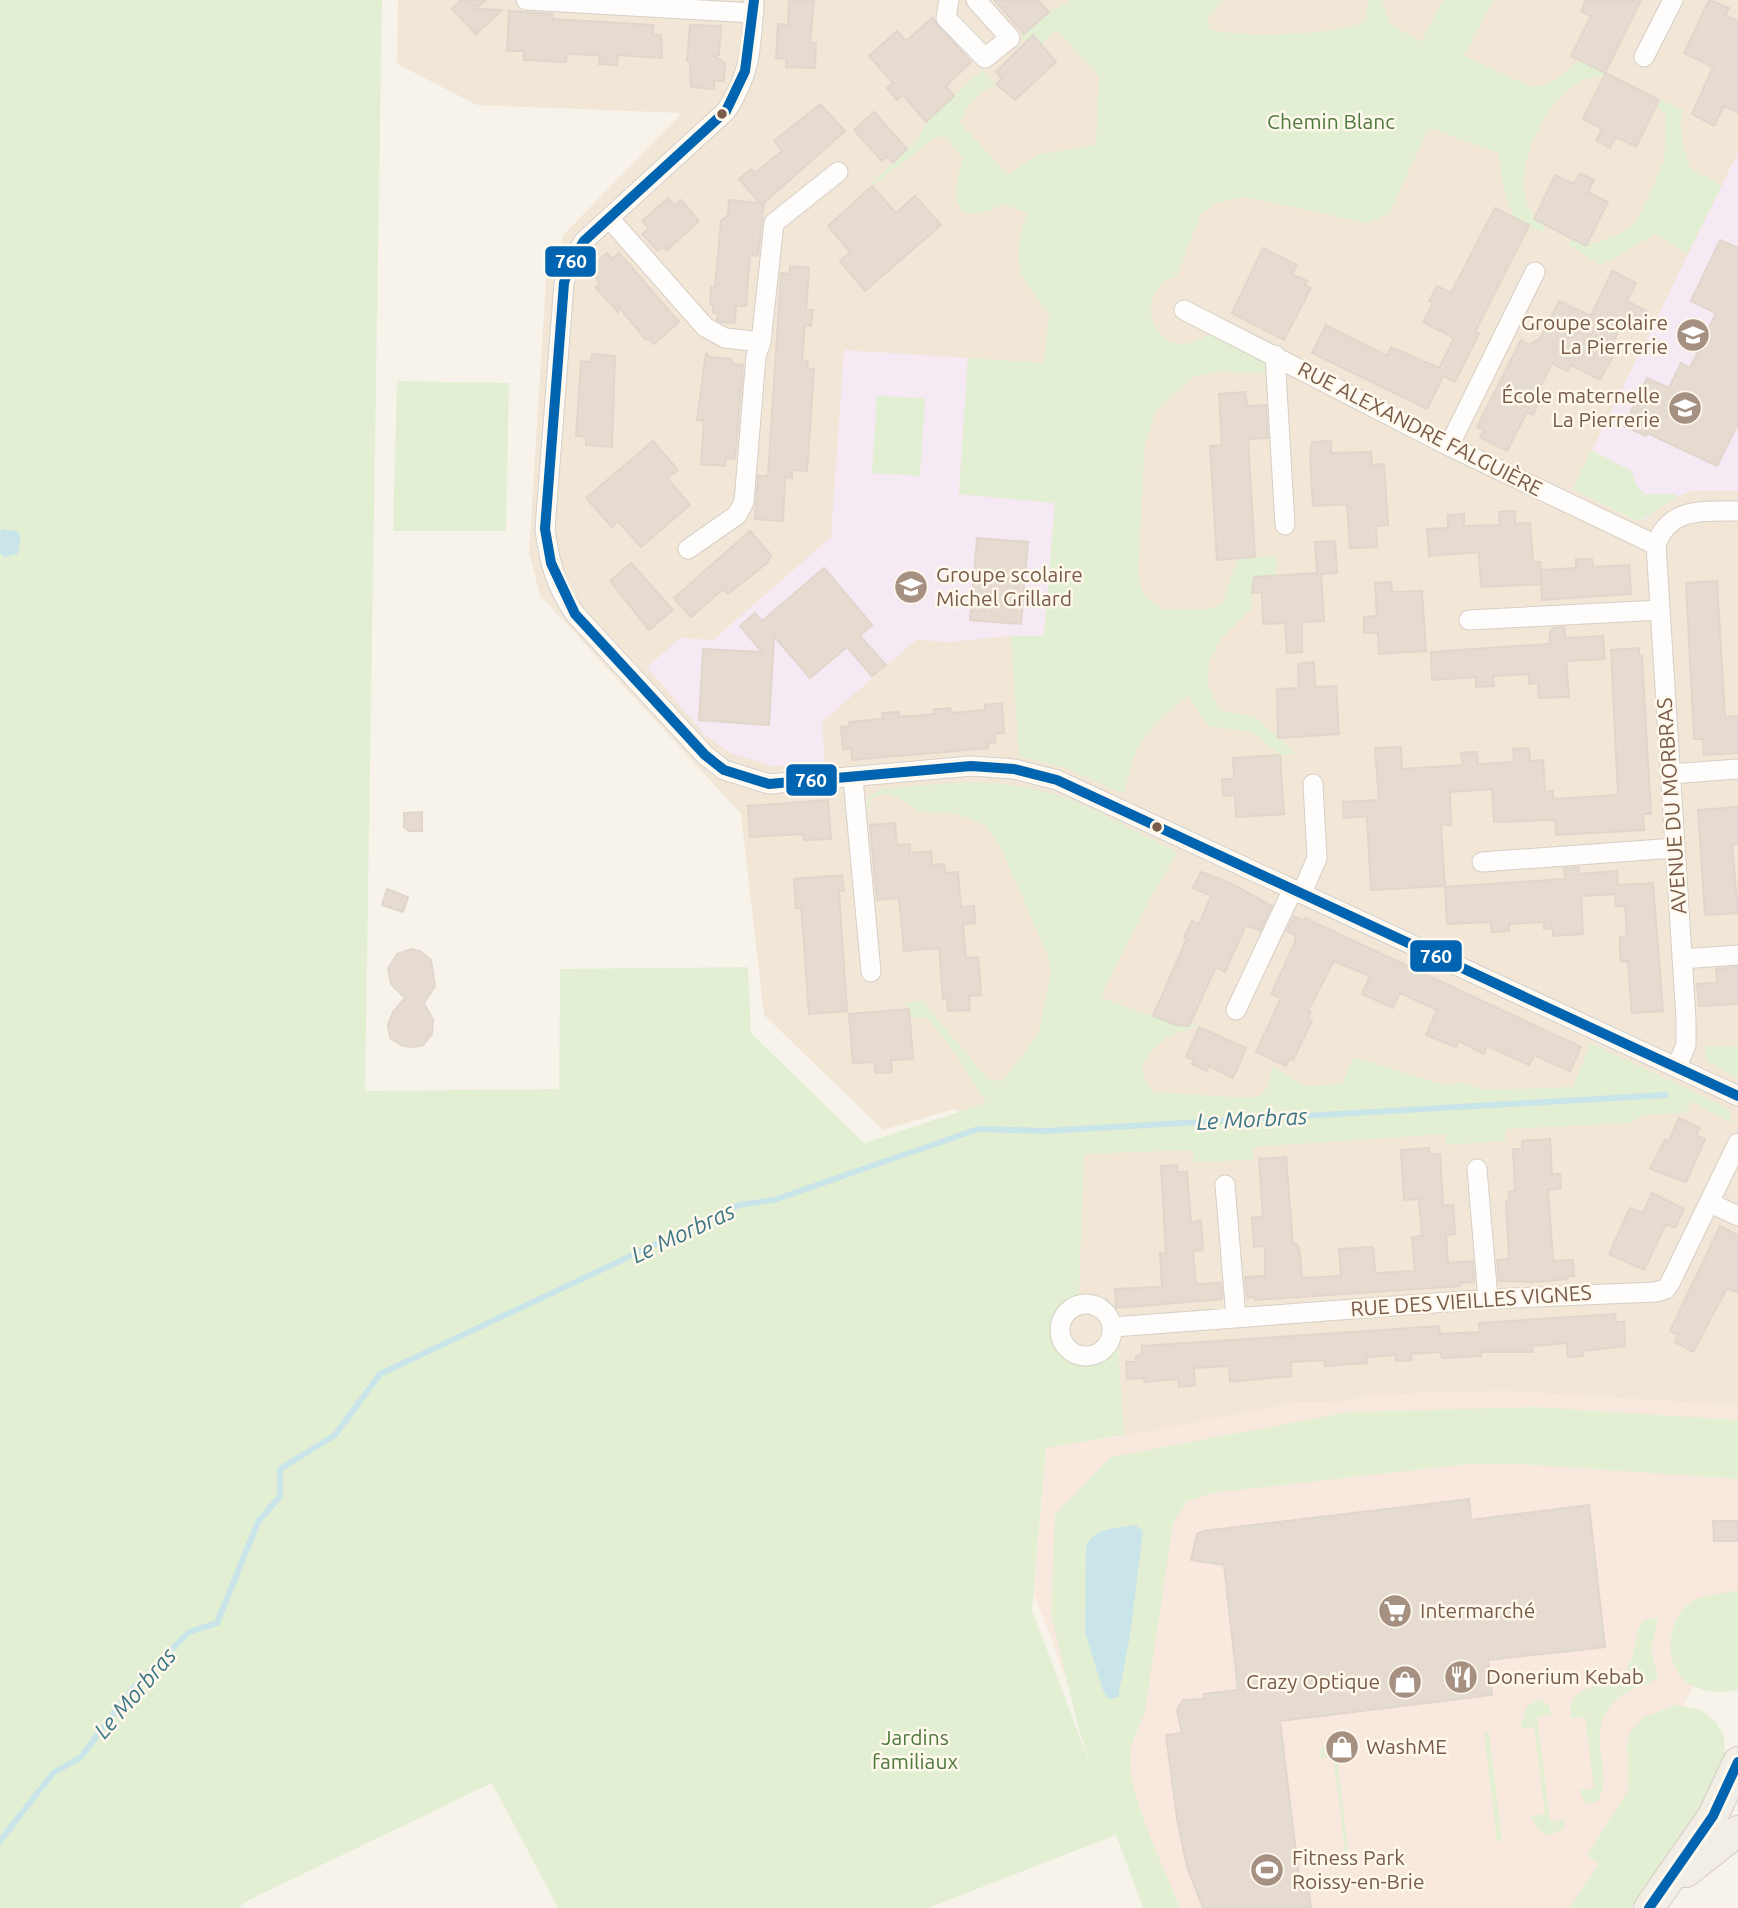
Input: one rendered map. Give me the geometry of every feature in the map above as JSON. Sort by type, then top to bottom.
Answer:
[{"type":"main road","points":[[1656,1899],[1721,1803],[1738,1762]]},
{"type":"main road","points":[[1656,1899],[1738,1831]]},
{"type":"street","points":[[526,0],[754,7],[749,63],[742,88],[726,111],[583,241],[570,263],[564,283],[545,528],[549,562],[559,590],[575,614],[705,755],[724,770],[768,784],[853,779],[971,766],[1034,773],[1297,891],[1738,1096]]},
{"type":"street","points":[[949,0],[946,18],[985,58],[1010,38],[976,0]]},
{"type":"street","points":[[1644,57],[1673,0]]},
{"type":"street","points":[[688,549],[737,515],[744,502],[756,356],[761,342],[774,223],[838,172]]},
{"type":"street","points":[[609,218],[705,327],[725,338],[761,342]]},
{"type":"street","points":[[1449,446],[1535,272]]},
{"type":"street","name":"RUE ALEXANDRE FALGUIÈRE","points":[[1184,310],[1449,446],[1656,545]]},
{"type":"street","points":[[1275,355],[1286,525]]},
{"type":"street","points":[[1656,545],[1661,532],[1674,518],[1692,511],[1738,511]]},
{"type":"street","name":"AVENUE DU MORBRAS","points":[[1656,545],[1686,1045],[1677,1066]]},
{"type":"street","points":[[1469,620],[1660,610]]},
{"type":"street","points":[[1670,774],[1738,769]]},
{"type":"street","points":[[853,779],[870,972]]},
{"type":"street","points":[[1236,1010],[1297,891],[1317,858],[1314,784]]},
{"type":"street","points":[[1482,862],[1675,848]]},
{"type":"street","points":[[1682,960],[1738,955]]},
{"type":"street","name":"RUE DES VIEILLES VIGNES","points":[[1113,1327],[1488,1299],[1655,1292],[1666,1289],[1738,1143]]},
{"type":"street","points":[[1477,1169],[1488,1299]]},
{"type":"street","points":[[1224,1185],[1237,1317]]},
{"type":"street","points":[[1710,1203],[1738,1216]]},
{"type":"shaded area","points":[[398,0],[1738,0],[1738,1406],[1503,1391],[1407,1394],[1345,1403],[1299,1402],[1124,1437],[1118,1346],[1103,1361],[1082,1366],[1059,1354],[1051,1334],[1058,1309],[1079,1296],[1083,1154],[954,1109],[883,1130],[764,1015],[741,814],[540,595],[529,552],[546,281],[564,234],[682,113],[477,105],[397,64]]},
{"type":"shaded area","name":"Groupe scolaire La Pierrerie","points":[[1738,152],[1738,491],[1691,491],[1665,502],[1648,519],[1637,521],[1573,489]]},
{"type":"shaded area","name":"Groupe scolaire Michel Grillard","points":[[844,350],[968,358],[959,494],[1055,503],[1044,637],[1011,636],[949,642],[916,640],[822,722],[825,763],[771,766],[730,753],[705,735],[647,667],[680,638],[713,640],[831,537]]},
{"type":"shaded area","points":[[1503,1391],[1738,1406],[1738,1635],[1698,1675],[1684,1705],[1675,1752],[1573,1908],[1151,1908],[1034,1593],[1046,1447],[1125,1436],[1299,1402],[1345,1403],[1348,1399],[1384,1395]]},
{"type":"green space","name":"Jardins familiaux","points":[[0,0],[382,0],[365,1091],[559,1089],[560,969],[748,967],[751,1033],[864,1143],[986,1103],[956,1054],[928,1018],[909,1017],[906,1002],[922,1001],[987,1078],[1002,1082],[1038,1035],[1051,974],[1049,959],[1000,845],[985,825],[954,813],[921,812],[889,793],[871,798],[870,808],[866,808],[869,796],[881,789],[993,783],[1049,792],[1106,815],[1178,852],[1151,896],[1100,997],[1176,1025],[1199,1026],[1171,1035],[1153,1051],[1142,1068],[1146,1083],[1153,1092],[1250,1098],[1262,1095],[1268,1085],[1272,1067],[1306,1086],[1342,1084],[1354,1057],[1447,1086],[1462,1082],[1484,1090],[1573,1087],[1591,1043],[1729,1109],[1732,1123],[1692,1102],[1685,1113],[1645,1115],[1629,1123],[1505,1129],[1505,1141],[1446,1145],[1445,1134],[1253,1147],[1253,1160],[1195,1162],[1193,1150],[1084,1154],[1079,1296],[1058,1309],[1052,1336],[1064,1358],[1082,1366],[1103,1361],[1118,1344],[1124,1435],[1046,1448],[1032,1610],[1092,1769],[1077,1723],[1051,1614],[1055,1514],[1111,1457],[1349,1412],[1535,1407],[1738,1420],[1738,1479],[1519,1464],[1468,1464],[1212,1493],[1186,1502],[1173,1524],[1145,1711],[1130,1752],[1131,1774],[1141,1812],[1180,1908],[1143,1908],[1116,1835],[928,1908],[558,1908],[492,1783],[249,1900],[238,1908],[0,1908]]},
{"type":"green space","name":"Chemin Blanc","points":[[1072,0],[1223,0],[1208,17],[1210,29],[1242,34],[1290,34],[1355,25],[1366,20],[1368,0],[1382,0],[1390,24],[1421,42],[1443,0],[1493,0],[1464,56],[1530,86],[1543,85],[1557,79],[1578,60],[1620,81],[1617,85],[1592,77],[1574,85],[1557,101],[1543,122],[1525,169],[1524,192],[1531,212],[1546,226],[1543,233],[1514,217],[1505,193],[1498,153],[1433,129],[1427,132],[1389,213],[1368,223],[1245,197],[1216,203],[1200,215],[1177,276],[1158,288],[1153,298],[1152,320],[1164,338],[1174,343],[1186,344],[1217,334],[1268,363],[1269,373],[1214,372],[1194,376],[1156,411],[1145,442],[1138,570],[1141,587],[1147,598],[1162,609],[1206,610],[1222,604],[1238,558],[1276,556],[1277,575],[1254,577],[1251,609],[1221,639],[1209,661],[1208,685],[1220,710],[1255,717],[1296,754],[1280,755],[1252,732],[1209,726],[1188,696],[1163,717],[1141,743],[1132,762],[1124,794],[1068,769],[1019,756],[1011,636],[1044,636],[1055,503],[959,494],[968,358],[1044,363],[1049,313],[1029,288],[1018,257],[1027,213],[1004,204],[987,211],[965,212],[957,199],[956,188],[963,160],[947,138],[937,136],[872,186],[871,184],[919,138],[926,122],[982,70],[996,84],[974,100],[960,123],[1008,175],[1038,155],[1096,145],[1099,76],[1057,30],[1034,50],[1021,37],[1049,12]]},
{"type":"green space","points":[[1646,94],[1683,110],[1682,140],[1691,169],[1722,185],[1688,253],[1655,234],[1601,265],[1569,245],[1572,239],[1586,246],[1622,233],[1636,223],[1664,162],[1666,115]]},
{"type":"green space","points":[[397,381],[509,383],[506,531],[393,531]]},
{"type":"green space","points":[[877,396],[925,398],[920,476],[872,473]]},
{"type":"green space","points":[[1591,450],[1632,471],[1636,485],[1644,494],[1675,494],[1677,497],[1648,517],[1637,521],[1573,489]]},
{"type":"green space","points":[[1738,1046],[1738,1079],[1707,1061],[1704,1047]]},
{"type":"green space","points":[[1738,1590],[1738,1690],[1718,1692],[1696,1688],[1685,1681],[1673,1663],[1671,1641],[1676,1619],[1682,1610],[1695,1600]]},
{"type":"green space","points":[[1647,1618],[1658,1619],[1651,1651],[1658,1676],[1653,1681],[1625,1693],[1610,1706],[1601,1728],[1602,1793],[1597,1802],[1586,1804],[1579,1790],[1594,1788],[1585,1717],[1571,1718],[1571,1706],[1580,1692],[1616,1678],[1624,1672],[1632,1658],[1639,1628]]},
{"type":"green space","points":[[1539,1699],[1548,1704],[1552,1715],[1537,1717],[1550,1821],[1565,1820],[1564,1828],[1549,1836],[1539,1830],[1530,1816],[1545,1814],[1534,1727],[1520,1729],[1527,1706]]},
{"type":"green space","points":[[1676,1705],[1701,1710],[1715,1721],[1724,1736],[1725,1761],[1718,1788],[1632,1908],[1569,1908],[1599,1864],[1587,1855],[1628,1791],[1627,1743],[1631,1730],[1644,1717]]},
{"type":"green space","points":[[1489,1732],[1502,1841],[1497,1841],[1484,1733]]},
{"type":"green space","points":[[1335,1742],[1349,1858],[1346,1858],[1333,1757],[1319,1758],[1321,1748]]},
{"type":"water","points":[[3,529],[16,531],[21,536],[18,554],[4,557],[0,553],[0,532]]},
{"type":"water","points":[[1136,1525],[1143,1531],[1130,1636],[1118,1697],[1109,1699],[1104,1693],[1085,1633],[1086,1547],[1095,1535],[1101,1532]]},
{"type":"building","points":[[461,0],[486,0],[475,9],[502,10],[476,34],[452,9]]},
{"type":"building","points":[[789,0],[814,0],[810,43],[816,43],[815,68],[786,67],[786,59],[776,58],[778,24],[788,25]]},
{"type":"building","points":[[994,0],[1038,0],[1049,12],[1024,34]]},
{"type":"building","points":[[1586,0],[1641,0],[1605,73],[1571,56],[1591,16],[1581,11]]},
{"type":"building","points":[[1709,0],[1729,8],[1725,15],[1738,21],[1738,113],[1724,106],[1714,126],[1692,114],[1713,67],[1684,53]]},
{"type":"building","points":[[509,11],[552,14],[552,19],[653,25],[653,35],[661,35],[662,58],[618,55],[617,65],[599,64],[600,55],[567,54],[566,62],[524,60],[524,51],[507,51]]},
{"type":"building","points":[[932,18],[971,62],[946,86],[954,96],[926,122],[903,95],[897,100],[887,88],[893,83],[869,56],[897,31],[906,41]]},
{"type":"building","points":[[690,25],[721,26],[719,55],[711,54],[725,63],[724,81],[714,81],[714,89],[691,87],[690,61],[687,61]]},
{"type":"building","points":[[1033,35],[1056,62],[1015,100],[996,84],[1002,79],[996,72]]},
{"type":"building","points":[[1606,73],[1659,100],[1636,147],[1616,137],[1610,148],[1596,140],[1602,129],[1583,119]]},
{"type":"building","points":[[820,104],[845,131],[764,203],[758,256],[750,255],[746,306],[736,306],[735,323],[721,322],[717,320],[718,313],[713,313],[713,304],[710,304],[711,287],[715,288],[721,221],[728,215],[729,200],[760,203],[739,179],[751,169],[755,173],[782,151],[774,141]]},
{"type":"building","points":[[874,112],[907,149],[893,163],[887,156],[882,161],[854,130]]},
{"type":"building","points":[[1580,173],[1594,180],[1588,192],[1608,202],[1586,246],[1534,219],[1555,175],[1574,184]]},
{"type":"building","points":[[872,186],[896,213],[915,196],[941,225],[865,291],[840,261],[850,252],[828,226]]},
{"type":"building","points":[[668,198],[675,206],[681,200],[699,221],[667,250],[664,247],[658,251],[642,234],[649,229],[642,221]]},
{"type":"building","points":[[1495,208],[1529,225],[1475,332],[1479,334],[1455,382],[1443,376],[1427,409],[1312,353],[1326,325],[1387,356],[1391,347],[1439,368],[1454,338],[1423,322],[1433,303],[1429,301],[1437,286],[1451,293]]},
{"type":"building","points":[[1720,240],[1738,248],[1738,424],[1717,466],[1647,433],[1646,436],[1624,426],[1647,378],[1669,388],[1681,363],[1690,368],[1716,313],[1691,301]]},
{"type":"building","points":[[1263,248],[1297,265],[1292,274],[1307,281],[1305,285],[1311,288],[1284,340],[1232,313]]},
{"type":"building","points":[[607,253],[612,259],[619,253],[679,322],[654,344],[649,338],[646,340],[618,306],[618,312],[595,287],[600,283],[589,269]]},
{"type":"building","points":[[790,266],[809,268],[806,310],[813,310],[811,326],[805,325],[802,360],[808,361],[807,369],[814,369],[807,471],[792,470],[792,478],[785,477],[783,521],[755,519],[758,476],[768,476],[781,273],[790,274]]},
{"type":"building","points":[[1612,271],[1636,283],[1627,301],[1648,312],[1640,327],[1625,319],[1609,349],[1615,352],[1600,380],[1571,365],[1567,371],[1552,363],[1535,397],[1540,400],[1533,415],[1527,412],[1507,451],[1480,437],[1484,430],[1477,427],[1521,340],[1529,345],[1540,339],[1559,301],[1591,316]]},
{"type":"building","points":[[706,353],[710,357],[732,359],[732,364],[743,365],[735,459],[726,458],[725,466],[701,464],[704,421],[697,420]]},
{"type":"building","points":[[592,354],[615,356],[612,447],[586,445],[586,437],[576,436],[581,361],[591,362]]},
{"type":"building","points":[[1245,392],[1247,406],[1266,405],[1268,438],[1248,439],[1255,557],[1217,560],[1210,446],[1222,445],[1219,394]]},
{"type":"building","points":[[653,441],[678,470],[667,478],[690,505],[641,547],[618,521],[612,527],[586,498]]},
{"type":"building","points":[[1331,441],[1331,453],[1371,452],[1372,465],[1384,464],[1388,525],[1376,526],[1377,547],[1350,548],[1347,504],[1313,506],[1310,455],[1312,442]]},
{"type":"building","points":[[1515,511],[1515,524],[1530,523],[1533,562],[1540,562],[1541,570],[1576,568],[1576,559],[1592,559],[1593,567],[1629,565],[1631,594],[1542,600],[1541,572],[1541,584],[1481,587],[1479,552],[1429,556],[1427,529],[1448,528],[1448,515],[1464,514],[1464,526],[1500,525],[1499,512]]},
{"type":"building","points":[[750,531],[771,555],[767,563],[728,594],[723,589],[691,617],[674,598]]},
{"type":"building","points":[[977,538],[1028,542],[1021,624],[970,620]]},
{"type":"building","points":[[1335,541],[1337,573],[1321,574],[1324,621],[1302,622],[1302,652],[1287,653],[1285,623],[1263,624],[1262,592],[1252,593],[1254,577],[1317,573],[1315,542]]},
{"type":"building","points":[[631,563],[673,610],[649,630],[610,581]]},
{"type":"building","points":[[824,568],[872,625],[860,636],[886,665],[872,676],[847,647],[810,678],[774,636],[769,725],[699,720],[703,649],[762,652],[740,626],[755,613],[762,621]]},
{"type":"building","points":[[1717,581],[1725,717],[1738,716],[1738,753],[1704,755],[1703,739],[1694,739],[1686,583]]},
{"type":"building","points":[[1391,582],[1392,592],[1422,591],[1426,651],[1379,654],[1378,633],[1364,633],[1364,617],[1377,616],[1375,583]]},
{"type":"building","points":[[1564,627],[1565,638],[1603,636],[1605,659],[1566,661],[1569,697],[1539,698],[1538,683],[1529,684],[1529,674],[1493,676],[1494,686],[1476,687],[1476,677],[1432,680],[1431,652],[1550,644],[1550,632],[1553,628]]},
{"type":"building","points":[[1639,648],[1639,656],[1642,656],[1651,814],[1643,814],[1644,830],[1556,835],[1555,820],[1494,822],[1492,789],[1450,792],[1451,825],[1441,825],[1445,886],[1371,890],[1367,816],[1344,818],[1343,802],[1379,800],[1375,748],[1401,747],[1402,769],[1463,765],[1461,753],[1469,752],[1477,752],[1478,764],[1514,762],[1513,749],[1529,748],[1530,761],[1543,760],[1545,792],[1553,791],[1553,799],[1618,795],[1611,650]]},
{"type":"building","points":[[1314,662],[1315,687],[1336,686],[1339,734],[1278,738],[1277,689],[1299,688],[1298,664]]},
{"type":"building","points":[[1002,703],[1004,733],[995,734],[995,743],[988,743],[988,748],[852,760],[851,748],[843,749],[841,727],[850,726],[849,722],[883,719],[882,713],[899,712],[899,717],[934,714],[934,709],[950,708],[951,713],[985,710],[985,705]]},
{"type":"building","points":[[1280,755],[1284,814],[1236,817],[1235,795],[1223,796],[1222,779],[1234,779],[1233,758]]},
{"type":"building","points":[[828,800],[831,839],[804,840],[803,834],[750,837],[748,806]]},
{"type":"building","points":[[1738,807],[1738,844],[1732,845],[1738,913],[1705,915],[1698,810]]},
{"type":"building","points":[[422,812],[422,831],[409,831],[404,827],[404,813]]},
{"type":"building","points":[[895,823],[897,845],[910,844],[910,853],[931,851],[932,865],[944,864],[945,873],[958,872],[961,907],[974,906],[975,923],[963,924],[966,958],[978,957],[981,995],[969,996],[970,1010],[948,1011],[947,998],[943,999],[939,948],[904,951],[899,898],[877,900],[870,825]]},
{"type":"building","points":[[1579,867],[1579,874],[1617,871],[1618,885],[1653,883],[1663,1011],[1632,1013],[1628,961],[1621,962],[1620,953],[1620,937],[1627,936],[1625,906],[1616,906],[1615,894],[1581,896],[1583,934],[1553,936],[1553,928],[1544,929],[1544,922],[1509,924],[1509,931],[1492,932],[1491,922],[1447,924],[1445,887],[1565,879],[1564,868]]},
{"type":"building","points":[[1201,872],[1230,883],[1272,906],[1260,931],[1246,925],[1225,972],[1216,967],[1189,1026],[1176,1025],[1153,1016],[1187,938],[1184,937],[1192,921],[1199,924],[1211,896],[1193,888]]},
{"type":"building","points":[[842,875],[844,891],[839,891],[847,1011],[809,1014],[801,908],[796,908],[794,879]]},
{"type":"building","points":[[387,889],[408,897],[403,912],[382,905]]},
{"type":"building","points":[[1294,916],[1303,921],[1305,918],[1581,1047],[1570,1071],[1534,1055],[1529,1065],[1487,1046],[1484,1054],[1459,1041],[1456,1047],[1426,1035],[1437,1010],[1400,993],[1393,1008],[1362,994],[1370,976],[1334,961],[1308,1011],[1311,1012],[1308,1019],[1312,1021],[1293,1060],[1290,1058],[1286,1066],[1256,1052],[1281,998],[1271,994],[1294,945],[1296,935],[1287,931]]},
{"type":"building","points":[[411,949],[420,951],[431,960],[435,986],[424,1003],[433,1020],[432,1034],[423,1045],[414,1047],[403,1046],[390,1038],[388,1025],[393,1012],[405,998],[391,984],[388,969],[397,954]]},
{"type":"building","points":[[1738,967],[1738,1004],[1699,1006],[1697,984],[1717,983],[1716,969]]},
{"type":"building","points":[[909,1009],[913,1059],[891,1060],[892,1072],[875,1073],[875,1062],[853,1063],[849,1014]]},
{"type":"building","points":[[1199,1027],[1246,1048],[1233,1078],[1209,1066],[1207,1071],[1192,1064],[1194,1060],[1186,1057]]},
{"type":"building","points":[[1679,1118],[1700,1128],[1696,1135],[1705,1139],[1686,1182],[1650,1169],[1665,1140],[1669,1141]]},
{"type":"building","points":[[1550,1139],[1552,1174],[1560,1174],[1561,1188],[1548,1190],[1553,1261],[1573,1260],[1574,1276],[1533,1282],[1499,1281],[1497,1260],[1509,1259],[1506,1201],[1509,1200],[1509,1192],[1515,1191],[1513,1149],[1522,1149],[1522,1141]]},
{"type":"building","points":[[1429,1148],[1430,1155],[1440,1154],[1443,1205],[1453,1205],[1455,1234],[1446,1235],[1448,1263],[1473,1261],[1474,1282],[1460,1283],[1460,1286],[1255,1300],[1255,1297],[1247,1298],[1245,1277],[1265,1276],[1265,1246],[1254,1247],[1252,1218],[1263,1216],[1259,1159],[1286,1157],[1293,1244],[1297,1244],[1300,1252],[1302,1278],[1341,1276],[1339,1249],[1373,1247],[1375,1273],[1415,1271],[1412,1237],[1422,1236],[1419,1199],[1404,1200],[1401,1150]]},
{"type":"building","points":[[1177,1165],[1177,1172],[1187,1172],[1191,1223],[1201,1220],[1203,1250],[1193,1251],[1196,1284],[1221,1283],[1222,1299],[1116,1308],[1115,1289],[1162,1287],[1160,1253],[1166,1253],[1161,1166]]},
{"type":"building","points":[[1652,1193],[1684,1209],[1675,1228],[1666,1224],[1644,1270],[1609,1254],[1630,1208],[1643,1213]]},
{"type":"building","points":[[1720,1226],[1738,1235],[1738,1293],[1727,1288],[1693,1352],[1675,1342],[1678,1335],[1670,1331]]},
{"type":"building","points":[[1615,1314],[1616,1322],[1624,1322],[1625,1346],[1583,1351],[1583,1356],[1568,1357],[1567,1343],[1532,1346],[1533,1352],[1481,1352],[1481,1356],[1442,1358],[1441,1352],[1411,1354],[1412,1360],[1396,1361],[1396,1355],[1367,1357],[1367,1363],[1325,1366],[1324,1360],[1291,1362],[1291,1376],[1230,1382],[1229,1366],[1194,1368],[1195,1385],[1179,1387],[1178,1379],[1144,1382],[1144,1378],[1127,1379],[1126,1362],[1136,1362],[1136,1356],[1142,1355],[1142,1346],[1439,1326],[1440,1334],[1480,1332],[1479,1323]]},
{"type":"building","points":[[1469,1499],[1471,1520],[1589,1505],[1605,1647],[1488,1660],[1492,1695],[1280,1721],[1301,1893],[1309,1892],[1311,1908],[1203,1908],[1187,1867],[1177,1819],[1166,1735],[1182,1733],[1177,1710],[1183,1700],[1204,1699],[1204,1694],[1238,1690],[1224,1565],[1191,1560],[1197,1534],[1203,1531]]},
{"type":"building","points":[[1713,1521],[1738,1521],[1738,1541],[1714,1541]]},
{"type":"waterway","name":"Le Morbras","points":[[0,1841],[53,1773],[81,1757],[133,1688],[189,1632],[217,1623],[258,1522],[280,1496],[280,1469],[335,1435],[380,1374],[739,1205],[774,1200],[978,1129],[1046,1131],[1665,1095]]},
{"type":"transit line","name":"760","points":[[754,0],[745,71],[726,111],[584,241],[570,263],[564,283],[545,529],[551,563],[575,614],[705,755],[724,770],[769,784],[971,766],[1014,769],[1057,780],[1738,1096]]},
{"type":"transit line","name":"760","points":[[1649,1908],[1713,1816],[1738,1762]]},
{"type":"place","name":"Groupe scolaire La Pierrerie","points":[[1693,335]]},
{"type":"place","name":"École maternelle La Pierrerie","points":[[1685,408]]},
{"type":"place","name":"Groupe scolaire Michel Grillard","points":[[911,587]]},
{"type":"place","name":"Intermarché","points":[[1395,1611]]},
{"type":"place","name":"Donerium Kebab","points":[[1461,1677]]},
{"type":"place","name":"Crazy Optique","points":[[1405,1682]]},
{"type":"place","name":"WashME","points":[[1342,1747]]},
{"type":"place","name":"Fitness Park Roissy-en-Brie","points":[[1267,1870]]}]
